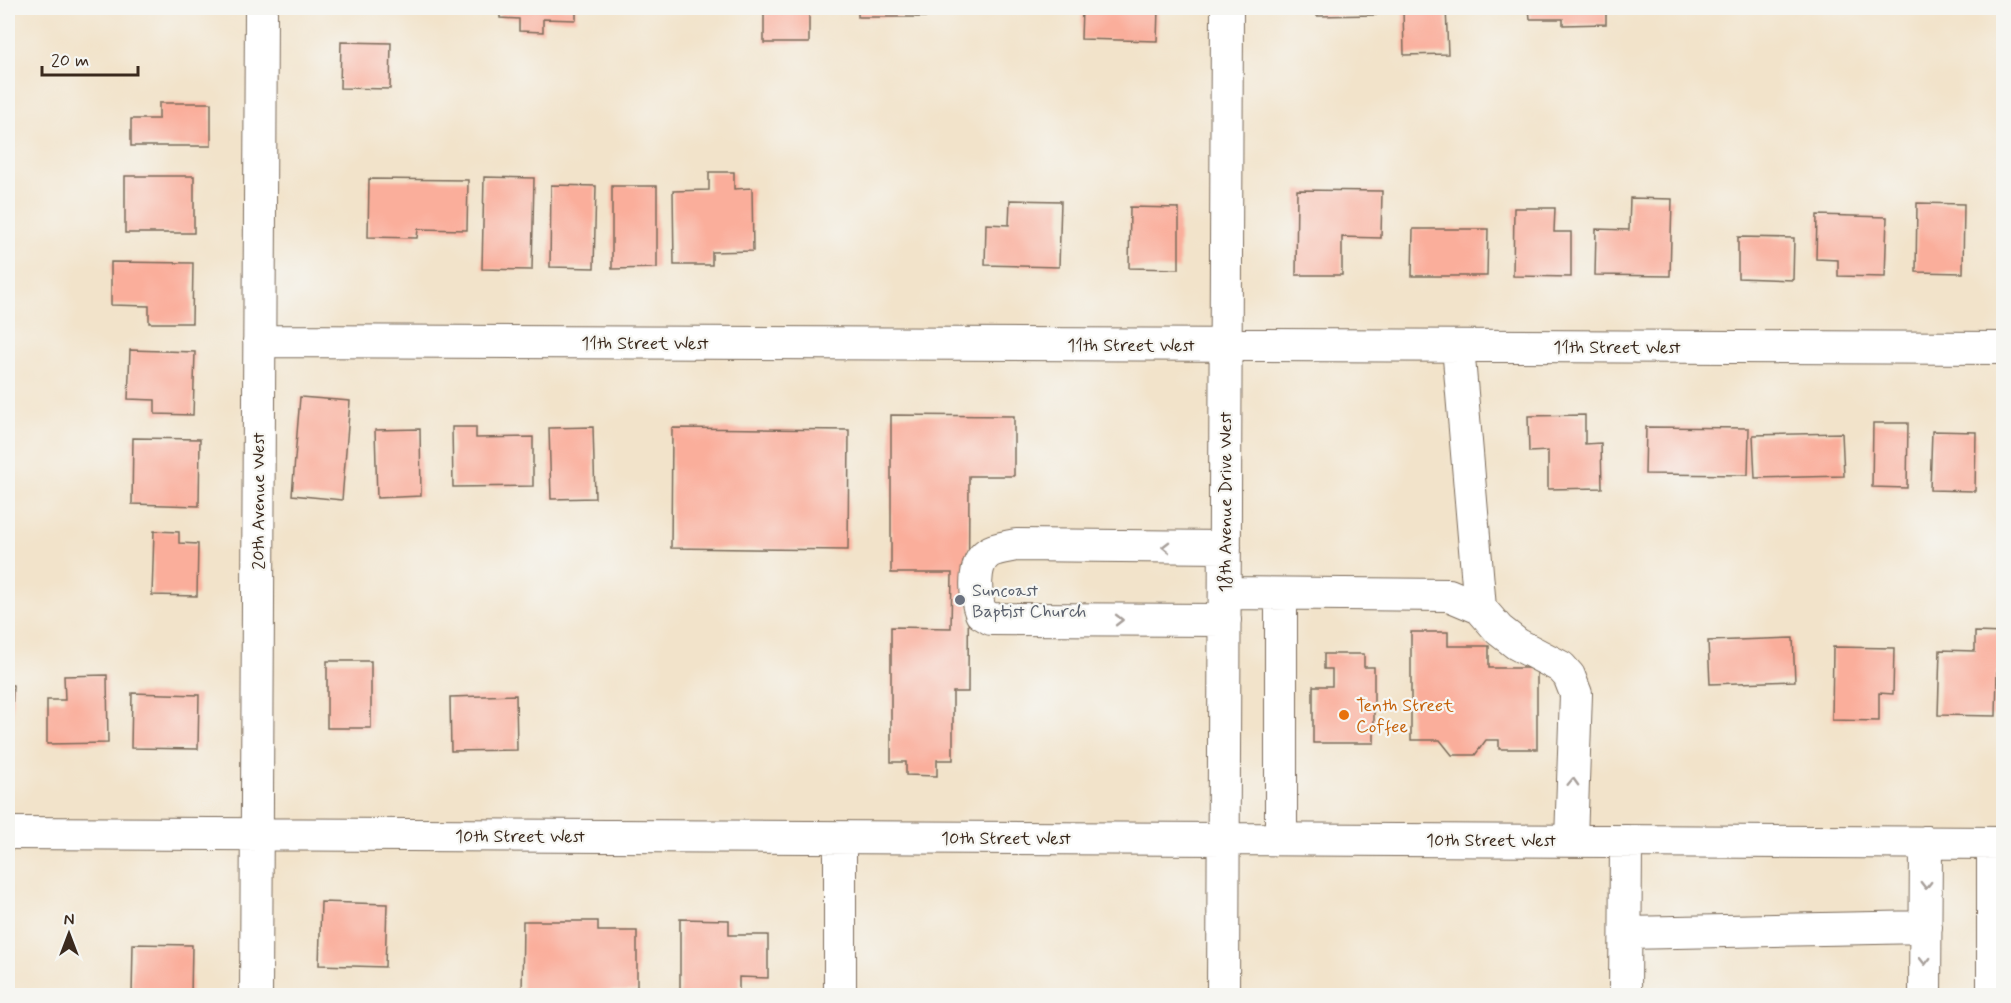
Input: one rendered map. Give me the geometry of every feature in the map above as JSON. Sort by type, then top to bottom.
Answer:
[{"type":"street","name":"20th Avenue West","points":[[256,996],[261,8]]},
{"type":"street","name":"18th Avenue Drive West","points":[[1223,996],[1227,8]]},
{"type":"street","name":"11th Street West","points":[[259,341],[2004,348]]},
{"type":"street","points":[[1458,346],[1480,608]]},
{"type":"street","points":[[1225,547],[1016,545],[989,552],[980,561],[977,575],[977,604],[981,613],[991,619],[1225,607],[1281,594],[1449,595],[1480,608],[1499,630],[1517,644],[1561,667],[1569,676],[1576,694],[1571,840]]},
{"type":"street","points":[[1281,594],[1281,839]]},
{"type":"street","name":"10th Street West","points":[[8,833],[1998,843]]},
{"type":"street","points":[[840,838],[840,996]]},
{"type":"street","points":[[1625,996],[1626,841]]},
{"type":"street","points":[[1925,996],[1926,842]]},
{"type":"street","points":[[1993,996],[1998,843]]},
{"type":"street","points":[[1626,933],[1926,927]]},
{"type":"building","points":[[500,8],[576,8],[576,20],[543,19],[543,32],[519,31],[519,19],[500,18]]},
{"type":"building","points":[[764,8],[809,8],[809,43],[764,43]]},
{"type":"building","points":[[858,8],[937,8],[937,17],[858,17]]},
{"type":"building","points":[[1082,8],[1158,8],[1157,41],[1081,39]]},
{"type":"building","points":[[1317,8],[1376,8],[1376,15],[1317,16]]},
{"type":"building","points":[[1403,8],[1446,8],[1448,54],[1404,55]]},
{"type":"building","points":[[1529,8],[1606,8],[1606,24],[1563,25],[1563,19],[1530,19]]},
{"type":"building","points":[[341,42],[391,43],[390,89],[340,88]]},
{"type":"building","points":[[159,103],[211,103],[211,146],[131,146],[131,119],[159,119]]},
{"type":"building","points":[[709,172],[734,172],[734,189],[752,188],[753,251],[712,252],[712,265],[674,265],[673,191],[709,190]]},
{"type":"building","points":[[125,176],[194,176],[194,233],[125,233]]},
{"type":"building","points":[[484,177],[534,178],[532,270],[482,269]]},
{"type":"building","points":[[369,179],[468,180],[467,230],[418,229],[417,238],[368,237]]},
{"type":"building","points":[[551,185],[596,186],[594,268],[550,267]]},
{"type":"building","points":[[612,186],[657,186],[657,268],[612,269]]},
{"type":"building","points":[[1297,190],[1382,191],[1381,238],[1342,237],[1342,275],[1296,275]]},
{"type":"building","points":[[2001,195],[2004,195],[2004,261],[2000,261]]},
{"type":"building","points":[[1630,198],[1672,199],[1670,276],[1595,275],[1596,229],[1629,230]]},
{"type":"building","points":[[1010,200],[1061,201],[1059,267],[985,265],[986,224],[1009,225]]},
{"type":"building","points":[[1917,203],[1964,204],[1963,273],[1916,272]]},
{"type":"building","points":[[1130,207],[1179,208],[1179,269],[1129,268]]},
{"type":"building","points":[[1514,208],[1555,208],[1554,232],[1571,232],[1571,277],[1513,276]]},
{"type":"building","points":[[1817,215],[1887,217],[1885,277],[1838,276],[1838,260],[1816,259]]},
{"type":"building","points":[[1413,229],[1488,229],[1487,276],[1412,276]]},
{"type":"building","points":[[1738,237],[1794,238],[1793,280],[1738,278]]},
{"type":"building","points":[[111,262],[193,263],[192,323],[149,323],[149,306],[111,305]]},
{"type":"building","points":[[130,350],[195,352],[193,415],[155,414],[155,400],[128,399]]},
{"type":"building","points":[[300,397],[350,401],[342,500],[292,495]]},
{"type":"building","name":"Suncoast Baptist Church","points":[[891,415],[1014,416],[1014,476],[969,476],[968,692],[953,692],[953,760],[937,760],[937,776],[906,775],[906,762],[891,762],[891,627],[951,628],[952,573],[891,573]]},
{"type":"building","points":[[1585,415],[1585,444],[1601,443],[1602,488],[1548,489],[1548,451],[1529,452],[1528,416]]},
{"type":"building","points":[[1873,423],[1908,423],[1907,488],[1872,487]]},
{"type":"building","points":[[452,427],[476,427],[476,438],[533,437],[533,486],[453,487]]},
{"type":"building","points":[[593,427],[595,498],[551,499],[549,428]]},
{"type":"building","points":[[1646,427],[1749,428],[1748,475],[1645,474]]},
{"type":"building","points":[[672,428],[849,430],[848,550],[671,548]]},
{"type":"building","points":[[420,429],[421,496],[377,498],[375,430]]},
{"type":"building","points":[[1932,431],[1976,432],[1975,491],[1930,490]]},
{"type":"building","points":[[1842,433],[1844,476],[1755,478],[1753,435]]},
{"type":"building","points":[[133,438],[200,439],[199,506],[132,504]]},
{"type":"building","points":[[154,531],[179,532],[179,543],[198,544],[197,596],[152,595]]},
{"type":"building","points":[[1411,632],[1448,632],[1448,646],[1489,646],[1489,668],[1537,668],[1537,749],[1499,749],[1499,740],[1486,740],[1475,755],[1452,755],[1440,740],[1411,740]]},
{"type":"building","points":[[1975,632],[2004,633],[2004,672],[1997,672],[1996,716],[1938,715],[1940,650],[1975,651]]},
{"type":"building","points":[[1793,638],[1795,681],[1710,684],[1708,641]]},
{"type":"building","points":[[1833,647],[1894,648],[1893,694],[1879,693],[1879,721],[1832,720]]},
{"type":"building","name":"Tenth Street Coffee","points":[[1324,654],[1364,654],[1364,667],[1374,667],[1374,743],[1313,743],[1313,686],[1332,686],[1332,669],[1324,669]]},
{"type":"building","points":[[327,661],[371,661],[371,728],[327,728]]},
{"type":"building","points":[[107,675],[108,743],[47,744],[47,700],[65,700],[64,676]]},
{"type":"building","points":[[8,684],[13,685],[11,746],[8,746]]},
{"type":"building","points":[[132,693],[199,695],[198,749],[131,748]]},
{"type":"building","points":[[516,695],[517,750],[451,751],[450,697]]},
{"type":"building","points":[[321,902],[387,904],[385,967],[319,965]]},
{"type":"building","points":[[680,919],[729,920],[729,935],[768,935],[768,978],[739,977],[739,996],[680,996]]},
{"type":"building","points":[[523,921],[598,921],[598,931],[637,931],[637,991],[609,991],[609,996],[522,996]]},
{"type":"building","points":[[133,944],[192,945],[191,996],[132,996]]},
{"type":"place","name":"Suncoast Baptist Church","points":[[960,600]]},
{"type":"place","name":"Tenth Street Coffee","points":[[1344,715]]}]
